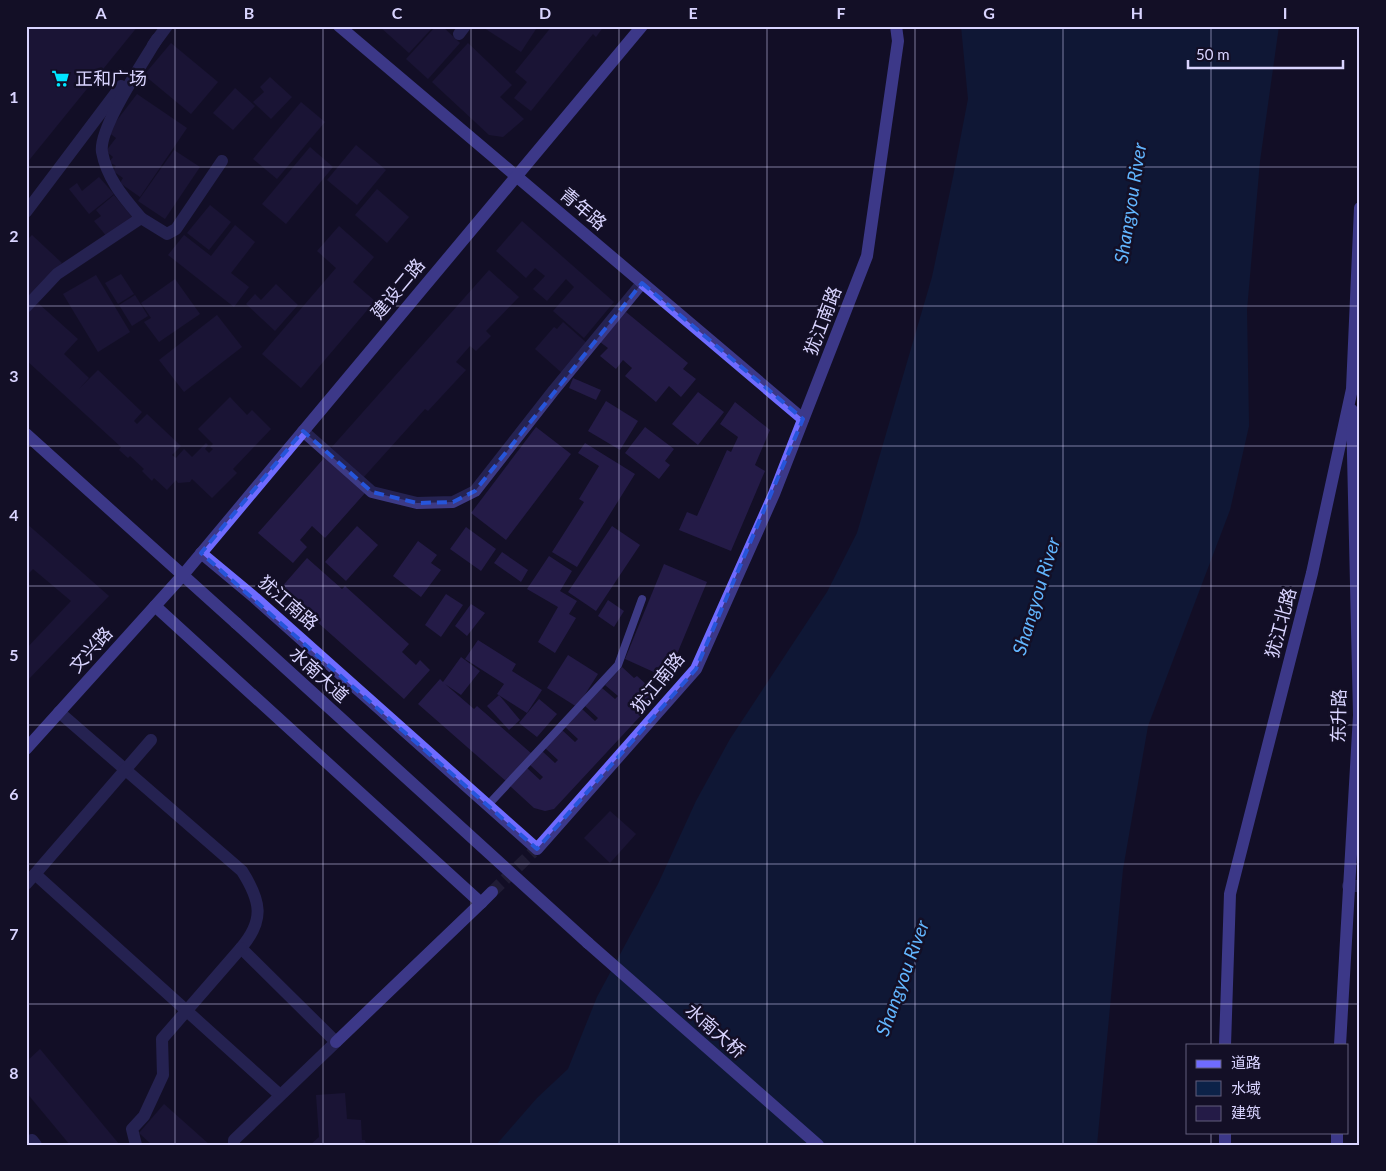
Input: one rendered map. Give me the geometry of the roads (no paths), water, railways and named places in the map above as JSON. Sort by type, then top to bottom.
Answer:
[{"type":"street","points":[[26,212],[167,26]]},
{"type":"street","name":"青年路","points":[[339,26],[803,419]]},
{"type":"street","name":"建设二路","points":[[183,575],[642,26]]},
{"type":"street","name":"犹江南路","points":[[201,552],[256,598],[488,805],[535,851],[696,669],[774,494],[867,256],[898,41],[896,26]]},
{"type":"street","points":[[157,39],[103,135],[102,151],[111,179],[141,218],[167,234],[176,228],[222,160]]},
{"type":"street","name":"犹江北路","points":[[1225,1044],[1230,894],[1312,573],[1352,389],[1360,208]]},
{"type":"street","points":[[26,307],[57,274],[141,218]]},
{"type":"street","points":[[303,431],[372,492],[417,503],[452,502],[476,491],[554,390],[642,282]]},
{"type":"street","name":"东升路","points":[[1340,1044],[1354,886],[1358,715],[1352,389]]},
{"type":"street","name":"水南大道","points":[[26,434],[588,944]]},
{"type":"street","name":"文兴路","points":[[27,746],[183,575]]},
{"type":"street","points":[[155,606],[481,903]]},
{"type":"street","points":[[60,712],[242,871],[257,900],[258,913],[254,931],[162,1039],[163,1075],[144,1116],[132,1129],[136,1145]]},
{"type":"street","points":[[150,740],[31,879],[187,1011],[280,1095]]},
{"type":"street","points":[[234,1145],[234,1140],[492,892]]},
{"type":"street","name":"水南大桥","points":[[588,944],[818,1145]]},
{"type":"street","points":[[241,948],[336,1042]]},
{"type":"lane","points":[[488,805],[618,665],[642,599]]},
{"type":"water","name":"Shangyou River","points":[[961,26],[1279,26],[1260,161],[1247,310],[1249,426],[1230,510],[1148,726],[1123,869],[1097,1145],[496,1145],[537,1098],[568,1069],[597,997],[658,884],[696,801],[730,739],[827,592],[857,533],[932,277],[953,177],[968,99]]},
{"type":"tunnel","points":[[492,892],[533,852]]},
{"type":"place","name":"正和广场","points":[[61,79]]}]
